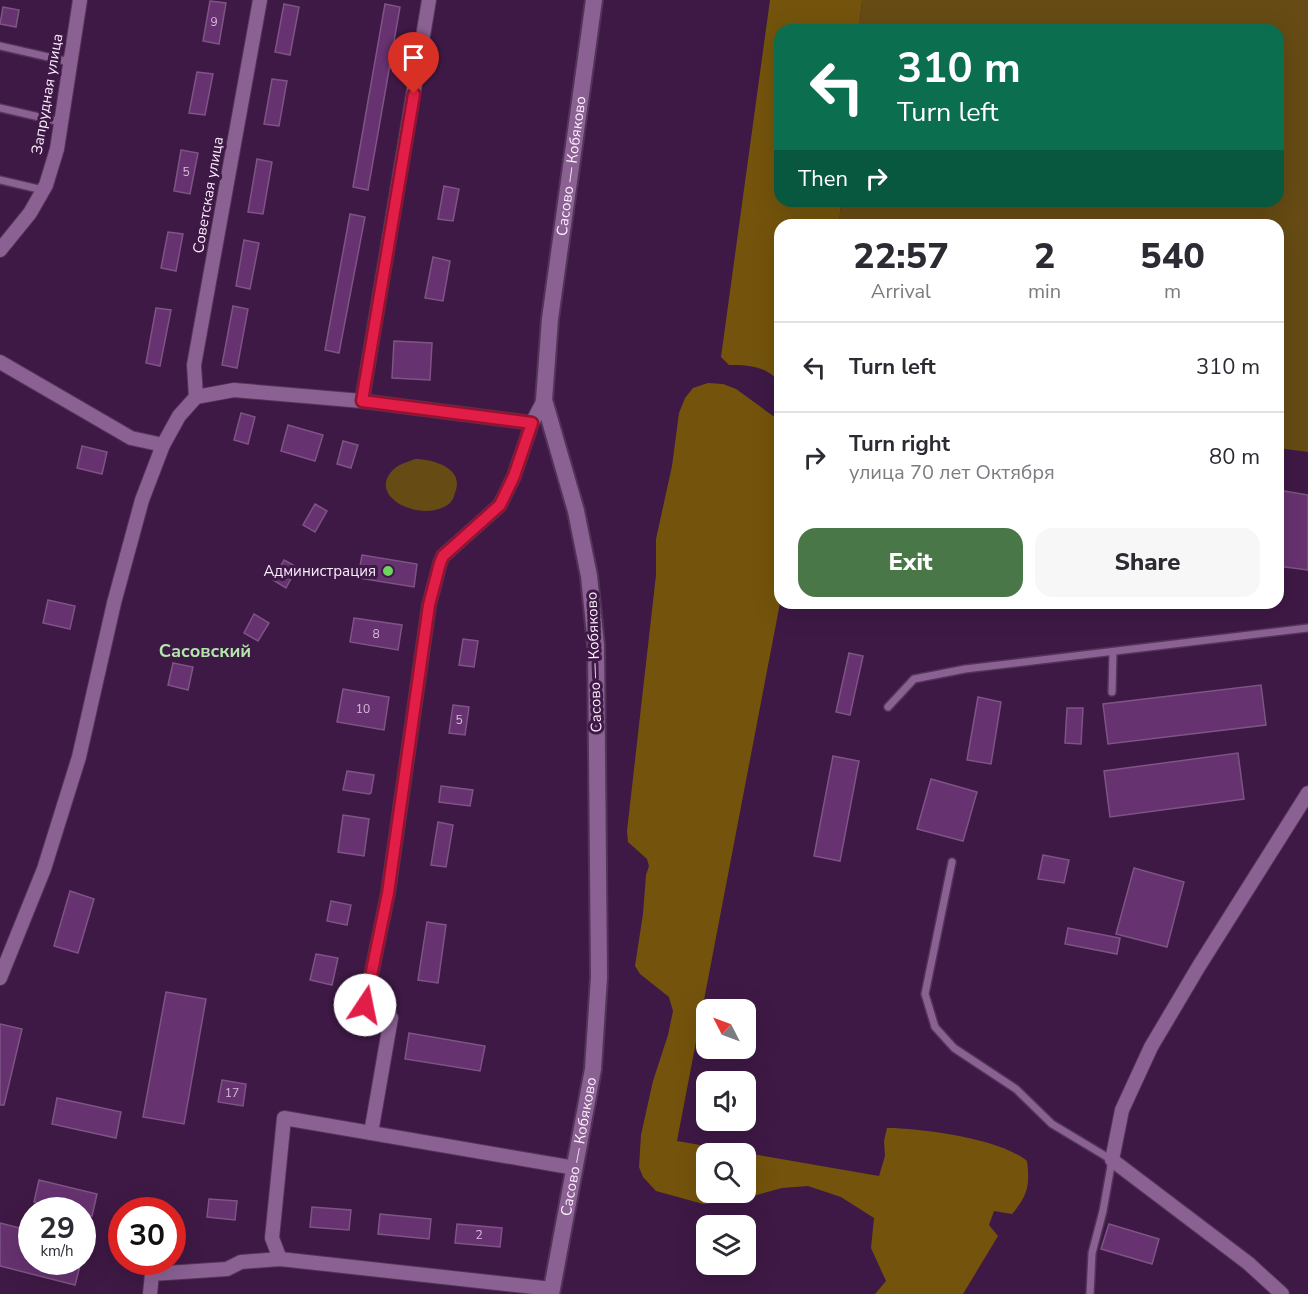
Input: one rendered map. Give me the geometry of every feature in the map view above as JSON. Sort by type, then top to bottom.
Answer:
[{"type":"street","name":"Запрудная улица","points":[[0,250],[30,213],[43,190],[57,149],[77,0]]},
{"type":"street","name":"Советская улица","points":[[196,397],[194,365],[260,0]]},
{"type":"street","points":[[362,401],[429,0]]},
{"type":"street","name":"Сасово — Кобяково","points":[[552,1292],[593,1069],[599,977],[596,645],[589,576],[576,511],[544,400],[550,319],[594,0]]},
{"type":"street","points":[[0,362],[131,438],[163,445]]},
{"type":"street","points":[[0,978],[44,869],[79,757],[114,603],[142,500],[163,445],[179,416],[196,397],[234,390],[362,401],[532,423]]},
{"type":"street","points":[[371,1133],[391,1018],[365,1005],[388,893],[429,605],[443,556],[500,505],[514,476],[532,423],[544,400]]},
{"type":"street","points":[[1282,1294],[1248,1263],[1112,1160],[1122,1110],[1151,1047],[1308,793]]},
{"type":"street","points":[[280,1259],[272,1238],[284,1118],[575,1168]]},
{"type":"street","points":[[150,1294],[152,1274],[227,1269],[242,1262],[280,1259],[552,1292]]},
{"type":"lane","points":[[0,46],[70,62]]},
{"type":"lane","points":[[0,108],[61,122]]},
{"type":"lane","points":[[0,180],[43,190]]},
{"type":"lane","points":[[888,707],[914,679],[965,669],[1308,628]]},
{"type":"lane","points":[[1112,692],[1113,652]]},
{"type":"lane","points":[[952,862],[925,994],[934,1027],[954,1048],[1016,1089],[1052,1124],[1112,1160],[1103,1211],[1092,1253],[1090,1294]]},
{"type":"shaded area","points":[[770,0],[862,0],[860,24],[774,24],[774,207],[840,207],[840,219],[774,219],[774,377],[764,370],[751,366],[729,365],[721,357]]},
{"type":"shaded area","points":[[862,0],[1308,0],[1308,452],[1284,449],[1284,219],[840,219],[840,207],[1284,207],[1284,24],[860,24]]},
{"type":"shaded area","points":[[708,383],[723,384],[736,389],[774,417],[774,609],[779,609],[704,999],[696,999],[696,1042],[677,1141],[696,1144],[696,1202],[656,1191],[643,1177],[639,1167],[641,1135],[653,1081],[673,1011],[669,997],[640,974],[635,966],[649,866],[647,859],[628,842],[627,831],[656,575],[656,539],[672,466],[679,413],[685,398],[693,388]]},
{"type":"shaded area","points":[[415,459],[437,463],[455,475],[456,490],[450,503],[439,509],[426,511],[401,505],[392,498],[386,489],[387,479],[396,467]]},
{"type":"shaded area","points":[[887,1128],[960,1136],[999,1147],[1027,1161],[1028,1183],[1025,1195],[1012,1214],[994,1211],[989,1225],[998,1236],[963,1294],[875,1294],[886,1281],[871,1248],[874,1218],[841,1197],[808,1186],[782,1188],[756,1195],[756,1155],[879,1176],[885,1156],[884,1141]]},
{"type":"building","points":[[210,1],[226,3],[219,44],[203,41]]},
{"type":"building","points":[[284,4],[299,7],[290,55],[275,52]]},
{"type":"building","points":[[385,4],[400,7],[368,190],[353,187]]},
{"type":"building","points":[[3,7],[19,10],[16,27],[0,24]]},
{"type":"building","points":[[197,72],[213,74],[205,115],[189,113]]},
{"type":"building","points":[[272,79],[287,81],[279,126],[264,124]]},
{"type":"building","points":[[181,150],[198,153],[190,194],[174,191]]},
{"type":"building","points":[[257,159],[272,162],[263,214],[248,212]]},
{"type":"building","points":[[444,186],[459,189],[453,221],[438,219]]},
{"type":"building","points":[[350,214],[365,217],[339,353],[325,350]]},
{"type":"building","points":[[168,232],[183,234],[176,271],[161,268]]},
{"type":"building","points":[[244,240],[259,243],[250,289],[236,286]]},
{"type":"building","points":[[433,257],[450,261],[443,301],[425,298]]},
{"type":"building","points":[[233,306],[248,309],[237,368],[222,365]]},
{"type":"building","points":[[156,308],[171,310],[160,366],[146,363]]},
{"type":"building","points":[[394,341],[432,343],[430,380],[392,378]]},
{"type":"building","points":[[241,413],[255,417],[248,444],[234,440]]},
{"type":"building","points":[[288,425],[323,435],[315,461],[281,451]]},
{"type":"building","points":[[343,441],[358,445],[351,468],[337,464]]},
{"type":"building","points":[[82,446],[107,452],[102,474],[77,468]]},
{"type":"building","points":[[1284,491],[1308,495],[1308,570],[1284,567]]},
{"type":"building","points":[[315,504],[327,511],[315,532],[303,525]]},
{"type":"building","name":"Администрация","points":[[362,555],[417,564],[414,587],[358,578]]},
{"type":"building","points":[[284,560],[297,567],[286,588],[273,580]]},
{"type":"building","points":[[48,600],[75,606],[70,629],[43,623]]},
{"type":"building","points":[[254,614],[269,623],[258,641],[244,633]]},
{"type":"building","points":[[354,618],[402,625],[398,650],[350,642]]},
{"type":"building","points":[[463,639],[478,641],[474,667],[459,665]]},
{"type":"building","points":[[849,653],[863,656],[850,715],[836,712]]},
{"type":"building","points":[[173,663],[193,667],[188,690],[168,685]]},
{"type":"building","points":[[1261,685],[1266,725],[1108,744],[1103,704]]},
{"type":"building","points":[[343,689],[389,697],[384,730],[337,722]]},
{"type":"building","points":[[978,697],[1001,702],[991,764],[967,760]]},
{"type":"building","points":[[453,705],[469,707],[465,735],[449,733]]},
{"type":"building","points":[[1067,708],[1083,708],[1081,744],[1065,743]]},
{"type":"building","points":[[1238,753],[1244,799],[1110,817],[1104,771]]},
{"type":"building","points":[[833,756],[859,761],[840,861],[814,856]]},
{"type":"building","points":[[347,771],[374,775],[371,793],[343,790]]},
{"type":"building","points":[[931,779],[977,792],[963,841],[917,829]]},
{"type":"building","points":[[441,786],[473,790],[470,806],[439,802]]},
{"type":"building","points":[[343,815],[369,819],[364,856],[338,852]]},
{"type":"building","points":[[438,822],[453,825],[446,867],[431,865]]},
{"type":"building","points":[[1043,855],[1069,860],[1064,883],[1038,879]]},
{"type":"building","points":[[1134,868],[1184,882],[1167,947],[1116,934]]},
{"type":"building","points":[[70,891],[94,899],[78,953],[54,946]]},
{"type":"building","points":[[331,901],[351,905],[347,925],[327,921]]},
{"type":"building","points":[[427,922],[446,925],[438,983],[418,980]]},
{"type":"building","points":[[1068,928],[1120,938],[1117,954],[1065,944]]},
{"type":"building","points":[[316,954],[338,958],[332,985],[310,980]]},
{"type":"building","points":[[166,992],[206,999],[184,1124],[143,1117]]},
{"type":"building","points":[[0,1024],[22,1029],[4,1105],[0,1105]]},
{"type":"building","points":[[409,1033],[485,1046],[480,1071],[405,1059]]},
{"type":"building","points":[[222,1080],[246,1084],[243,1106],[218,1102]]},
{"type":"building","points":[[57,1098],[121,1112],[116,1138],[52,1124]]},
{"type":"building","points":[[39,1180],[97,1194],[96,1198],[35,1197]]},
{"type":"building","points":[[209,1199],[237,1201],[235,1220],[207,1217]]},
{"type":"building","points":[[312,1207],[351,1210],[349,1230],[310,1227]]},
{"type":"building","points":[[380,1214],[431,1219],[429,1239],[378,1234]]},
{"type":"building","points":[[0,1223],[18,1228],[18,1271],[0,1266]]},
{"type":"building","points":[[457,1224],[502,1228],[500,1247],[455,1243]]},
{"type":"building","points":[[1109,1224],[1159,1239],[1152,1264],[1101,1249]]},
{"type":"building","points":[[36,1275],[78,1275],[75,1285]]},
{"type":"place","name":"Администрация","points":[[388,571]]},
{"type":"district","name":"Сасовский","points":[[205,651]]},
{"type":"route","points":[[365,1005],[388,893],[429,605],[440,563],[443,556],[453,546],[500,505],[514,476],[532,423],[362,401],[414,94]]}]
